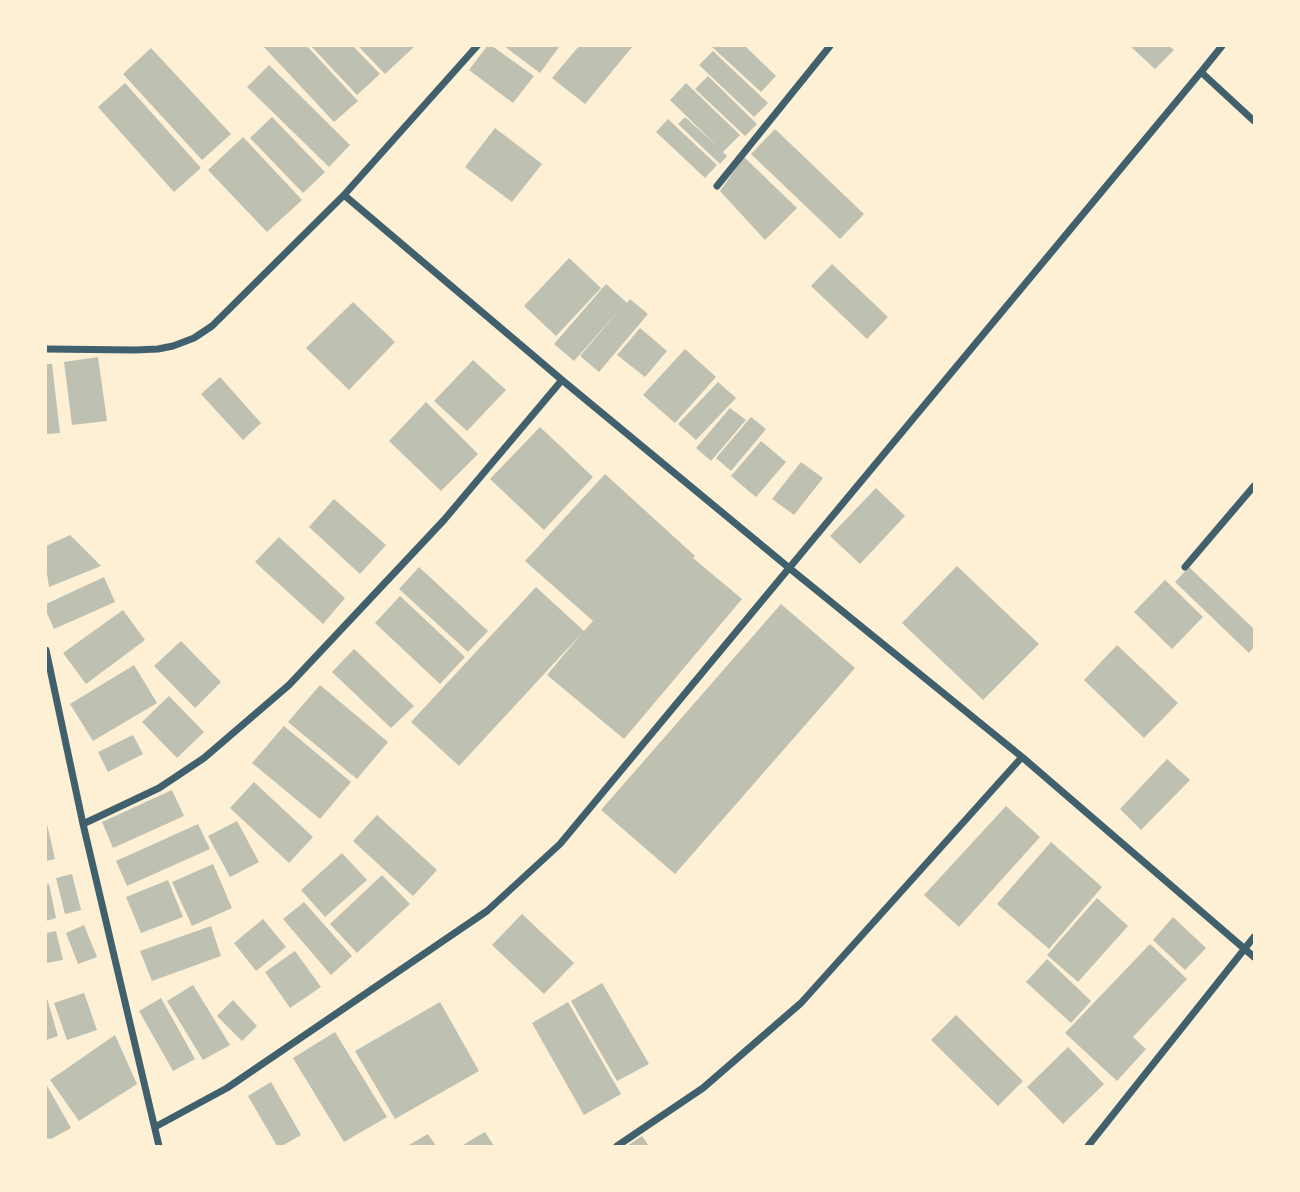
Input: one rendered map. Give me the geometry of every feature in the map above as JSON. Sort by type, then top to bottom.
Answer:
[{"type":"street","points":[[46,349],[158,349],[194,338],[212,326],[344,195],[477,46]]},
{"type":"street","points":[[717,186],[830,46]]},
{"type":"street","points":[[155,1127],[227,1088],[487,911],[560,844],[1222,46]]},
{"type":"street","points":[[1201,72],[1255,121]]},
{"type":"street","points":[[344,195],[562,380],[1022,757],[1255,957]]},
{"type":"street","points":[[83,824],[159,789],[204,758],[289,685],[444,520],[562,380]]},
{"type":"street","points":[[1185,567],[1255,486]]},
{"type":"street","points":[[46,650],[83,824],[159,1146]]},
{"type":"street","points":[[617,1146],[703,1088],[801,1003],[1022,757]]},
{"type":"street","points":[[1088,1146],[1255,937]]},
{"type":"building","points":[[263,46],[307,46],[358,101],[334,122]]},
{"type":"building","points":[[311,46],[353,46],[380,74],[357,95]]},
{"type":"building","points":[[358,46],[415,46],[385,74]]},
{"type":"building","points":[[487,46],[492,46],[534,76],[513,103],[469,70]]},
{"type":"building","points":[[504,46],[557,46],[559,47],[540,73]]},
{"type":"building","points":[[579,46],[633,46],[585,104],[552,78]]},
{"type":"building","points":[[711,46],[745,46],[776,76],[761,92]]},
{"type":"building","points":[[1130,46],[1169,46],[1174,50],[1155,69]]},
{"type":"building","points":[[151,48],[231,134],[202,160],[123,74]]},
{"type":"building","points":[[713,51],[768,103],[754,117],[699,65]]},
{"type":"building","points":[[269,65],[350,145],[329,167],[247,87]]},
{"type":"building","points":[[708,76],[757,124],[745,136],[695,89]]},
{"type":"building","points":[[125,83],[201,168],[174,192],[98,107]]},
{"type":"building","points":[[686,83],[740,135],[723,152],[727,156],[720,164],[678,124],[685,117],[718,147],[670,100]]},
{"type":"building","points":[[272,117],[325,172],[303,193],[250,138]]},
{"type":"building","points":[[668,119],[717,165],[705,178],[656,132]]},
{"type":"building","points":[[495,128],[542,164],[512,202],[465,167]]},
{"type":"building","points":[[775,129],[864,214],[840,239],[751,154]]},
{"type":"building","points":[[243,137],[302,200],[267,232],[208,170]]},
{"type":"building","points":[[744,157],[797,208],[765,240],[720,191]]},
{"type":"building","points":[[569,258],[601,288],[556,336],[524,306]]},
{"type":"building","points":[[832,264],[888,317],[867,339],[811,286]]},
{"type":"building","points":[[606,284],[627,303],[630,299],[648,314],[599,372],[580,356],[622,307],[574,361],[554,344]]},
{"type":"building","points":[[353,302],[395,342],[349,390],[306,348]]},
{"type":"building","points":[[640,328],[667,351],[645,377],[617,355]]},
{"type":"building","points":[[685,349],[716,377],[675,423],[643,395]]},
{"type":"building","points":[[98,357],[107,421],[72,425],[64,362]]},
{"type":"building","points":[[473,360],[506,390],[467,431],[434,401]]},
{"type":"building","points":[[46,364],[52,364],[60,433],[46,434]]},
{"type":"building","points":[[220,377],[261,423],[243,440],[201,394]]},
{"type":"building","points":[[718,382],[736,398],[696,440],[678,424]]},
{"type":"building","points":[[426,402],[478,454],[441,491],[389,441]]},
{"type":"building","points":[[730,408],[746,420],[711,461],[696,448]]},
{"type":"building","points":[[751,417],[766,429],[731,471],[716,458]]},
{"type":"building","points":[[540,427],[593,477],[544,530],[490,479]]},
{"type":"building","points":[[761,441],[786,462],[756,497],[731,476]]},
{"type":"building","points":[[801,462],[823,478],[794,515],[772,499]]},
{"type":"building","points":[[605,474],[695,556],[693,558],[742,599],[624,739],[547,675],[582,633],[459,766],[411,722],[536,587],[584,631],[593,621],[525,561]]},
{"type":"building","points":[[876,488],[905,516],[860,564],[830,536]]},
{"type":"building","points":[[334,499],[386,545],[360,574],[309,527]]},
{"type":"building","points":[[70,535],[101,566],[49,587],[46,546]]},
{"type":"building","points":[[279,537],[345,598],[323,624],[255,562]]},
{"type":"building","points":[[957,566],[1039,644],[983,700],[902,623]]},
{"type":"building","points":[[419,567],[488,631],[468,652],[399,589]]},
{"type":"building","points":[[1189,567],[1254,629],[1254,647],[1249,653],[1175,582]]},
{"type":"building","points":[[104,577],[115,602],[54,629],[46,611],[46,604]]},
{"type":"building","points":[[1165,580],[1203,617],[1172,649],[1134,612]]},
{"type":"building","points":[[400,596],[465,657],[440,684],[375,623]]},
{"type":"building","points":[[781,604],[855,668],[675,874],[601,810]]},
{"type":"building","points":[[123,610],[145,640],[86,684],[63,653]]},
{"type":"building","points":[[181,641],[221,682],[195,708],[154,666]]},
{"type":"building","points":[[1117,645],[1178,703],[1144,738],[1084,680]]},
{"type":"building","points":[[354,649],[414,706],[391,728],[332,672]]},
{"type":"building","points":[[134,665],[157,703],[93,741],[70,704]]},
{"type":"building","points":[[320,685],[388,742],[357,779],[288,722]]},
{"type":"building","points":[[169,696],[204,732],[177,758],[142,722]]},
{"type":"building","points":[[284,726],[351,782],[320,819],[252,763]]},
{"type":"building","points":[[133,735],[143,754],[108,772],[98,752]]},
{"type":"building","points":[[1167,759],[1190,780],[1141,830],[1120,809]]},
{"type":"building","points":[[254,782],[313,837],[289,863],[230,808]]},
{"type":"building","points":[[172,790],[184,816],[113,848],[102,822]]},
{"type":"building","points":[[1006,806],[1040,837],[959,927],[924,895]]},
{"type":"building","points":[[377,815],[437,870],[413,896],[353,841]]},
{"type":"building","points":[[237,821],[259,862],[230,877],[208,836]]},
{"type":"building","points":[[46,824],[55,859],[46,861]]},
{"type":"building","points":[[198,824],[210,849],[127,886],[116,861]]},
{"type":"building","points":[[1051,842],[1102,887],[1049,949],[997,904]]},
{"type":"building","points":[[342,853],[367,880],[325,917],[301,890]]},
{"type":"building","points":[[213,864],[232,908],[192,926],[172,882]]},
{"type":"building","points":[[72,874],[81,910],[65,914],[56,878]]},
{"type":"building","points":[[382,875],[410,904],[357,953],[330,924]]},
{"type":"building","points":[[168,880],[183,917],[141,933],[126,897]]},
{"type":"building","points":[[49,884],[56,918],[46,921],[46,885]]},
{"type":"building","points":[[1097,898],[1128,926],[1078,982],[1047,955]]},
{"type":"building","points":[[304,902],[352,956],[331,975],[283,919]]},
{"type":"building","points":[[522,914],[574,963],[544,994],[492,945]]},
{"type":"building","points":[[1173,917],[1206,948],[1185,970],[1153,940]]},
{"type":"building","points":[[263,919],[286,947],[256,971],[234,943]]},
{"type":"building","points":[[84,925],[97,957],[78,964],[66,933]]},
{"type":"building","points":[[211,926],[221,956],[152,981],[140,951]]},
{"type":"building","points":[[56,931],[63,960],[46,963],[46,933]]},
{"type":"building","points":[[1150,944],[1187,979],[1133,1037],[1146,1049],[1117,1081],[1065,1033]]},
{"type":"building","points":[[295,951],[321,987],[290,1008],[265,972]]},
{"type":"building","points":[[1047,959],[1091,1001],[1071,1023],[1026,982]]},
{"type":"building","points":[[602,983],[649,1064],[617,1081],[571,1001]]},
{"type":"building","points":[[193,985],[230,1045],[203,1060],[167,1001]]},
{"type":"building","points":[[84,993],[97,1030],[67,1040],[54,1003]]},
{"type":"building","points":[[46,995],[58,1036],[46,1040]]},
{"type":"building","points":[[161,998],[195,1059],[173,1071],[139,1011]]},
{"type":"building","points":[[233,1000],[257,1026],[242,1041],[217,1016]]},
{"type":"building","points":[[440,1002],[479,1071],[395,1119],[355,1051]]},
{"type":"building","points":[[568,1002],[621,1094],[584,1115],[532,1023]]},
{"type":"building","points":[[956,1015],[1023,1081],[998,1106],[931,1040]]},
{"type":"building","points":[[335,1032],[387,1117],[344,1142],[293,1058]]},
{"type":"building","points":[[115,1035],[137,1084],[79,1121],[50,1080]]},
{"type":"building","points":[[1068,1047],[1104,1084],[1063,1124],[1027,1087]]},
{"type":"building","points":[[271,1082],[301,1135],[282,1146],[277,1146],[248,1096]]},
{"type":"building","points":[[46,1084],[71,1128],[51,1139],[46,1138]]},
{"type":"building","points":[[485,1132],[494,1146],[461,1146]]},
{"type":"building","points":[[428,1134],[436,1146],[407,1146]]},
{"type":"building","points":[[642,1136],[649,1146],[627,1146]]}]
